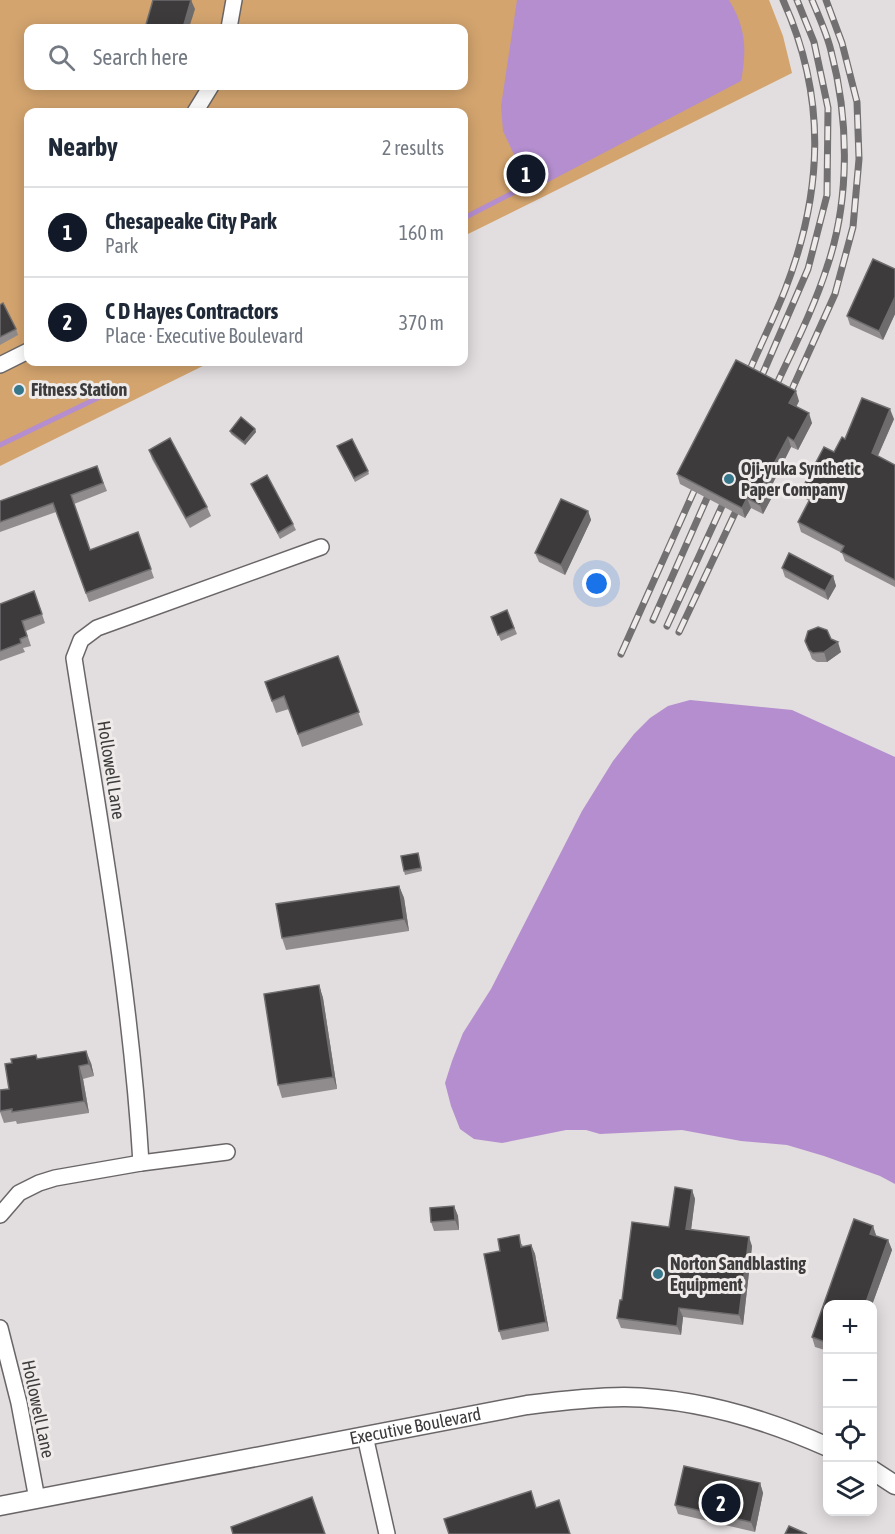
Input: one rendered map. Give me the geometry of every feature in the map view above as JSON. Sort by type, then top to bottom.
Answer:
[{"type":"street","points":[[230,24],[234,0]]},
{"type":"street","points":[[197,108],[209,90]]},
{"type":"street","points":[[0,365],[24,353]]},
{"type":"street","name":"Hollowell Lane","points":[[141,1163],[138,1102],[110,885],[74,657],[81,640],[97,628],[321,547]]},
{"type":"street","points":[[0,1215],[19,1193],[55,1178],[141,1163],[227,1152]]},
{"type":"street","name":"Hollowell Lane","points":[[0,1328],[19,1403],[37,1499]]},
{"type":"street","name":"Executive Boulevard","points":[[0,1506],[527,1405],[568,1400],[622,1397],[694,1404],[734,1413],[795,1432],[823,1445]]},
{"type":"street","points":[[365,1436],[387,1534]]},
{"type":"street","points":[[877,1473],[895,1485]]},
{"type":"shaded area","points":[[0,0],[769,0],[783,36],[792,73],[468,234],[468,108],[24,108],[24,366],[203,366],[0,466]]},
{"type":"shaded area","points":[[517,0],[729,0],[739,20],[744,39],[741,81],[531,191],[503,131],[501,106]]},
{"type":"shaded area","points":[[690,700],[792,710],[895,757],[895,1184],[880,1176],[787,1145],[741,1141],[682,1130],[600,1134],[586,1130],[566,1130],[502,1143],[474,1139],[460,1129],[445,1083],[452,1061],[463,1033],[491,989],[582,811],[613,761],[634,734],[650,718],[668,706]]},
{"type":"building","points":[[153,0],[191,0],[184,24],[146,24]]},
{"type":"building","points":[[873,259],[895,269],[895,297],[879,331],[847,316]]},
{"type":"building","points":[[3,303],[16,329],[0,337],[0,305]]},
{"type":"building","points":[[736,360],[796,391],[789,403],[809,413],[794,441],[788,437],[762,486],[768,489],[760,505],[747,498],[742,508],[677,474]]},
{"type":"building","points":[[862,398],[890,409],[872,453],[895,465],[895,580],[841,552],[844,546],[798,522],[812,495],[802,489],[824,447],[834,452],[842,437],[845,439]]},
{"type":"building","points":[[241,417],[255,429],[244,442],[230,431]]},
{"type":"building","points":[[170,438],[207,507],[186,518],[149,450]]},
{"type":"building","points":[[352,439],[368,471],[354,478],[337,446]]},
{"type":"building","points":[[97,466],[103,483],[71,495],[90,550],[138,532],[151,569],[86,593],[53,503],[0,522],[0,501]]},
{"type":"building","points":[[267,475],[293,524],[278,533],[251,484]]},
{"type":"building","points":[[561,499],[588,511],[561,565],[535,553]]},
{"type":"building","points":[[789,553],[833,576],[825,591],[782,568]]},
{"type":"building","points":[[34,591],[42,614],[22,621],[27,636],[20,639],[21,643],[0,651],[0,604]]},
{"type":"building","points":[[507,610],[514,628],[498,635],[491,617]]},
{"type":"building","points":[[818,627],[827,630],[831,639],[838,642],[824,652],[813,653],[805,641],[808,631]]},
{"type":"building","points":[[338,656],[359,712],[298,734],[284,696],[272,701],[265,682]]},
{"type":"building","points":[[418,853],[421,868],[404,871],[401,856]]},
{"type":"building","points":[[399,886],[404,919],[282,938],[276,904]]},
{"type":"building","points":[[319,985],[333,1077],[278,1085],[264,994]]},
{"type":"building","points":[[86,1051],[89,1064],[79,1066],[84,1101],[12,1112],[12,1109],[0,1111],[0,1090],[9,1089],[5,1064],[12,1063],[11,1059],[36,1055],[37,1059]]},
{"type":"building","points":[[675,1187],[692,1190],[686,1229],[749,1237],[739,1315],[679,1308],[677,1326],[617,1318],[620,1300],[622,1300],[632,1222],[669,1227]]},
{"type":"building","points":[[454,1206],[455,1220],[431,1222],[430,1208]]},
{"type":"building","points":[[854,1219],[873,1226],[870,1234],[888,1240],[867,1300],[825,1300]]},
{"type":"building","points":[[519,1235],[521,1247],[531,1245],[546,1322],[499,1331],[484,1254],[500,1251],[498,1239]]},
{"type":"building","points":[[823,1306],[823,1341],[812,1337]]},
{"type":"building","points":[[684,1466],[760,1483],[751,1522],[675,1505]]},
{"type":"building","points":[[531,1491],[536,1508],[559,1500],[570,1534],[449,1534],[444,1519]]},
{"type":"building","points":[[312,1497],[325,1534],[233,1534],[231,1527]]},
{"type":"building","points":[[789,1526],[807,1534],[785,1534]]},
{"type":"waterway","points":[[468,216],[528,185]]},
{"type":"waterway","points":[[0,445],[108,393]]},
{"type":"railway","points":[[748,374],[781,301],[798,253],[813,181],[815,145],[813,109],[807,72],[797,36],[783,0]]},
{"type":"railway","points":[[760,380],[808,269],[827,195],[828,108],[814,42],[797,0]]},
{"type":"railway","points":[[775,388],[822,282],[835,241],[843,187],[844,132],[837,77],[827,38],[812,0]]},
{"type":"railway","points":[[789,396],[835,294],[853,227],[859,159],[857,102],[842,43],[826,0]]},
{"type":"railway","points":[[621,654],[694,491]]},
{"type":"railway","points":[[653,620],[707,498]]},
{"type":"railway","points":[[667,626],[722,506]]},
{"type":"railway","points":[[679,632],[735,513]]},
{"type":"place","name":"Chesapeake City Park","points":[[526,174]]},
{"type":"place","name":"Fitness Station","points":[[19,390]]},
{"type":"place","name":"Oji-yuka Synthetic Paper Company","points":[[729,479]]},
{"type":"place","name":"Norton Sandblasting Equipment","points":[[658,1274]]},
{"type":"place","name":"C D Hayes Contractors","points":[[721,1503]]}]
